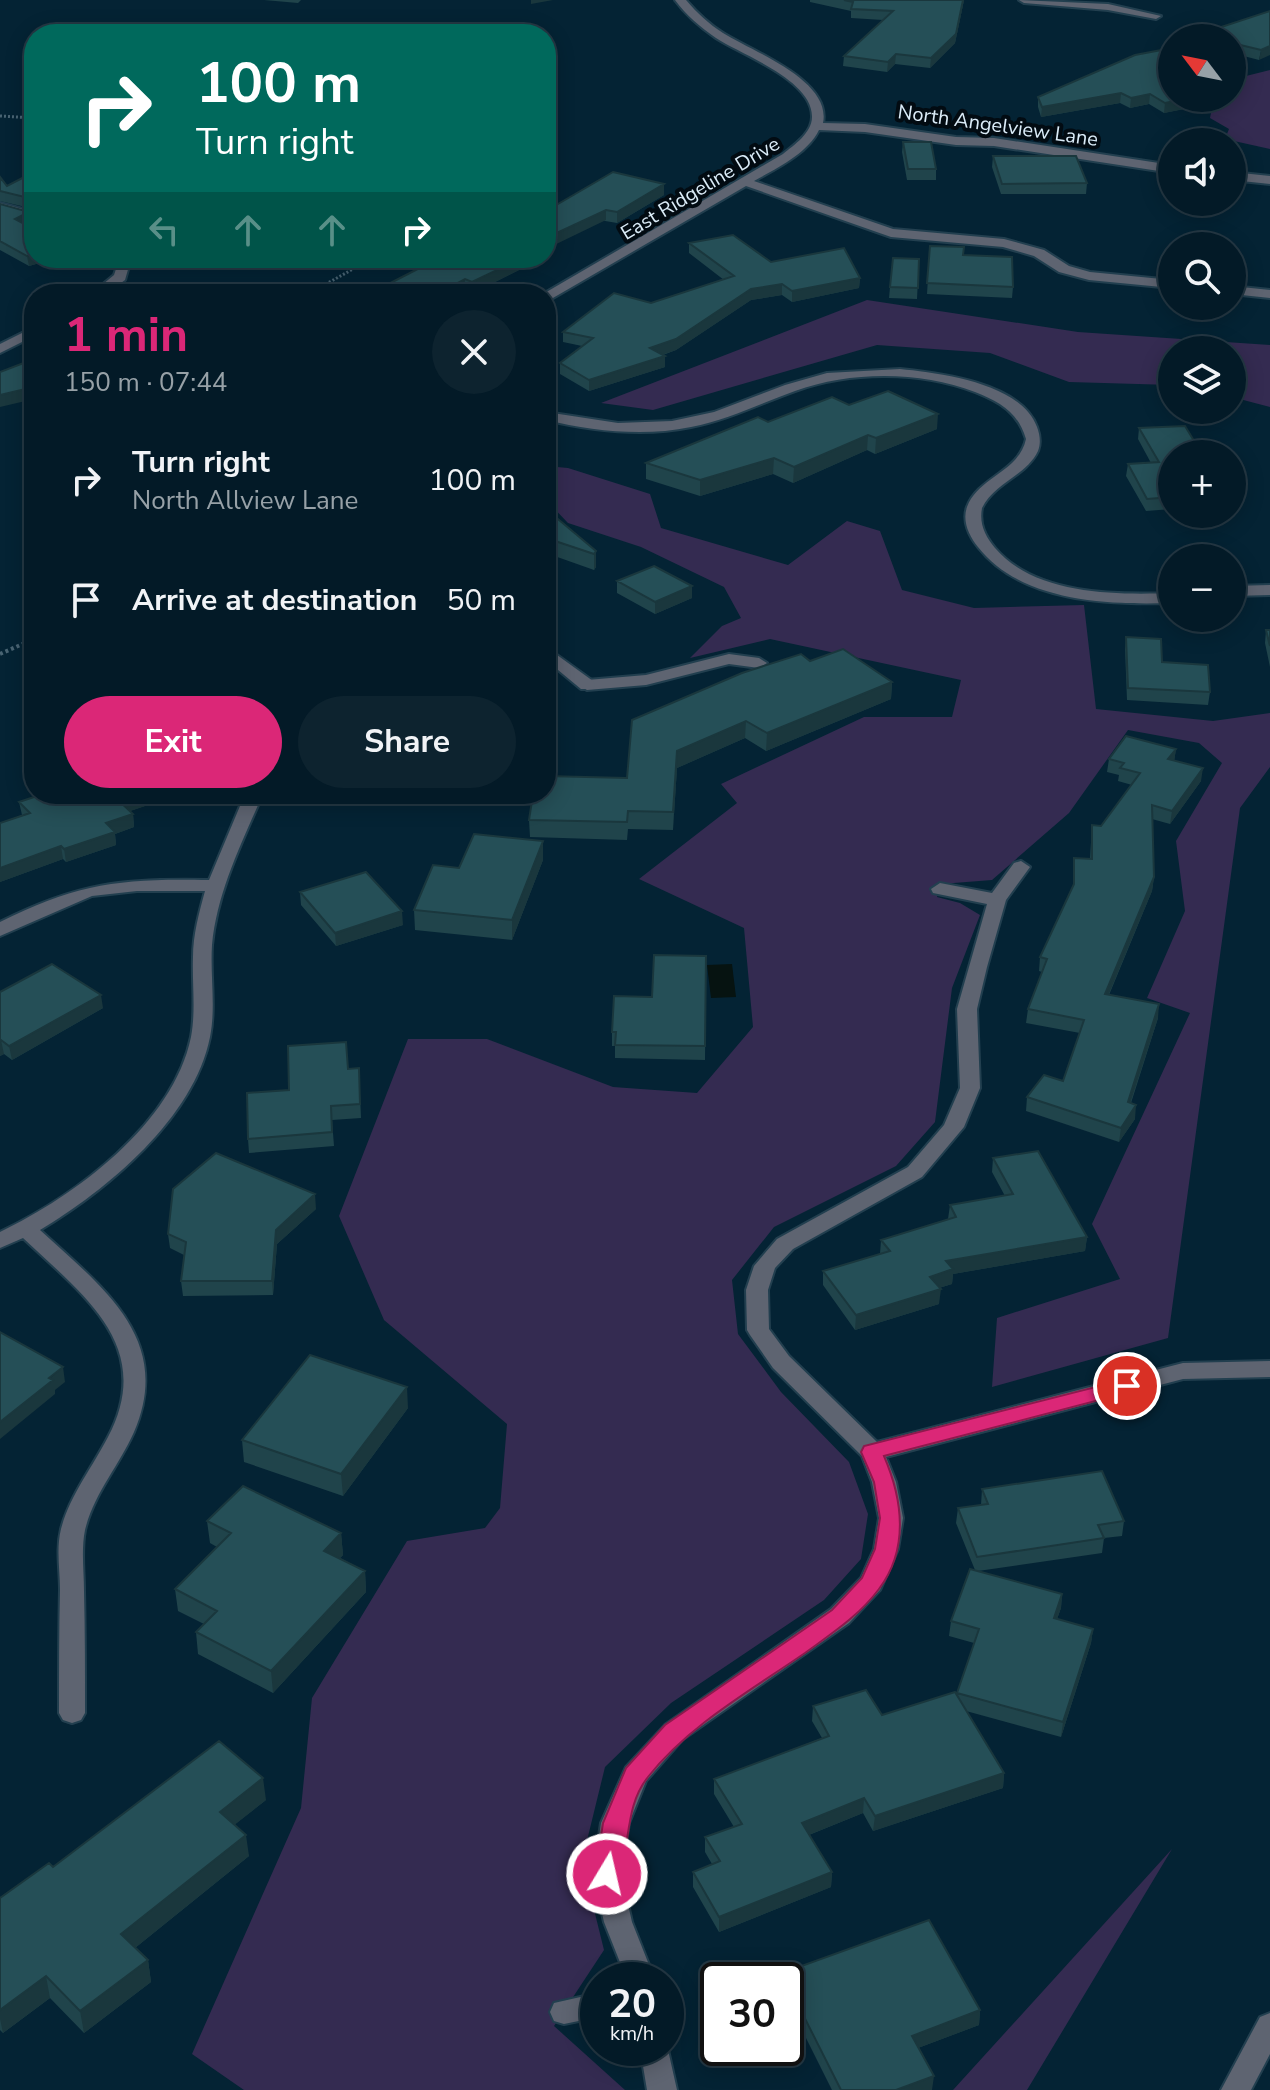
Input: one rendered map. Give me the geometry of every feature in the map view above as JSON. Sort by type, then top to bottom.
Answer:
[{"type":"street","points":[[680,0],[706,26],[778,66],[808,89],[816,100],[818,126]]},
{"type":"street","points":[[1024,0],[1108,7],[1156,16]]},
{"type":"street","name":"North Angelview Lane","points":[[818,126],[880,129],[956,141],[994,142],[1158,167]]},
{"type":"street","name":"East Ridgeline Drive","points":[[556,292],[800,148],[818,126]]},
{"type":"street","points":[[1246,177],[1270,180]]},
{"type":"street","points":[[745,182],[891,233],[1004,243],[1039,253],[1064,269],[1089,276],[1158,283]]},
{"type":"street","points":[[0,207],[24,213]]},
{"type":"street","points":[[111,284],[120,277],[122,268]]},
{"type":"street","points":[[1246,291],[1270,294]]},
{"type":"street","points":[[0,349],[24,336]]},
{"type":"street","points":[[556,418],[610,427],[647,428],[691,423],[802,384],[831,376],[875,372],[914,375],[989,393],[1012,403],[1033,433],[1032,451],[1015,469],[983,493],[974,508],[974,528],[985,547],[1017,572],[1066,590],[1132,599],[1158,598]]},
{"type":"street","points":[[1246,591],[1270,590]]},
{"type":"street","points":[[556,660],[587,685],[646,680],[729,659],[759,663]]},
{"type":"street","points":[[0,1241],[26,1229],[88,1191],[136,1149],[166,1112],[199,1043],[203,942],[215,886],[250,804]]},
{"type":"street","points":[[634,1962],[618,1922],[607,1874],[615,1823],[635,1775],[674,1732],[840,1616],[871,1583],[886,1549],[891,1518],[884,1482],[872,1452],[781,1362],[758,1330],[757,1290],[765,1266],[785,1244],[915,1172],[954,1127],[970,1088],[967,1009],[997,900],[1021,867]]},
{"type":"street","points":[[0,930],[45,907],[89,891],[137,885],[215,886]]},
{"type":"street","points":[[940,889],[997,900]]},
{"type":"street","points":[[26,1229],[106,1306],[134,1350],[137,1387],[124,1429],[89,1492],[73,1531],[72,1713]]},
{"type":"street","points":[[872,1452],[1183,1371],[1270,1369]]},
{"type":"street","points":[[564,2012],[580,2009]]},
{"type":"street","points":[[1236,2090],[1270,2026]]},
{"type":"street","points":[[658,2066],[662,2090]]},
{"type":"path","points":[[0,116],[24,117]]},
{"type":"path","points":[[326,284],[355,268]]},
{"type":"path","points":[[0,654],[24,643]]},
{"type":"shaded area","points":[[1270,70],[1270,149],[1246,144],[1246,128],[1227,128],[1210,118],[1211,112],[1246,112],[1246,76]]},
{"type":"shaded area","points":[[867,300],[1078,332],[1158,337],[1158,385],[1069,382],[990,353],[877,345],[653,410],[601,403]]},
{"type":"shaded area","points":[[1246,343],[1270,345],[1270,407],[1246,401]]},
{"type":"shaded area","points":[[556,467],[650,494],[661,528],[788,565],[847,521],[880,531],[902,590],[974,608],[1084,605],[1096,709],[1213,721],[1270,713],[1270,767],[1240,808],[1168,1338],[992,1387],[997,1318],[1120,1279],[1092,1224],[1190,1013],[1147,998],[1185,911],[1176,841],[1222,763],[1199,743],[1128,730],[1069,813],[992,880],[941,884],[937,897],[960,903],[980,915],[952,988],[935,1122],[896,1166],[774,1227],[732,1280],[738,1334],[781,1392],[849,1462],[868,1514],[861,1559],[824,1600],[671,1703],[605,1767],[582,1861],[604,1950],[596,1962],[580,1962],[580,1986],[554,2026],[580,2049],[580,2066],[598,2066],[625,2090],[244,2090],[192,2054],[301,1808],[312,1698],[407,1541],[485,1528],[500,1508],[507,1424],[384,1320],[339,1216],[408,1039],[487,1039],[613,1087],[697,1093],[753,1027],[744,928],[639,879],[737,803],[721,784],[864,717],[952,717],[961,680],[770,639],[690,658],[722,626],[741,618],[724,587],[641,547],[568,523],[556,510]]},
{"type":"shaded area","points":[[732,964],[736,997],[711,998],[707,965]]},
{"type":"shaded area","points":[[1172,1849],[1027,2090],[953,2090]]},
{"type":"building","points":[[844,0],[963,0],[956,34],[931,58],[896,54],[888,62],[844,56],[893,11],[851,9],[853,2]]},
{"type":"building","points":[[1270,11],[1270,46],[1261,50],[1246,46],[1246,24],[1230,24]]},
{"type":"building","points":[[1158,51],[1158,99],[1150,94],[1131,98],[1121,93],[1042,107],[1038,97],[1135,55]]},
{"type":"building","points":[[903,142],[931,142],[936,169],[908,169]]},
{"type":"building","points":[[993,156],[1076,156],[1087,183],[1002,184]]},
{"type":"building","points":[[613,172],[664,184],[617,212],[606,210],[556,233],[556,205]]},
{"type":"building","points":[[0,177],[7,186],[24,177],[24,197],[0,191]]},
{"type":"building","points":[[0,204],[24,211],[24,214],[15,219],[24,224],[24,254],[0,241]]},
{"type":"building","points":[[733,235],[771,262],[844,248],[860,278],[792,291],[782,284],[751,289],[676,339],[650,348],[665,356],[589,380],[560,363],[593,338],[563,332],[614,293],[651,303],[734,276],[689,243]]},
{"type":"building","points":[[930,246],[964,247],[963,255],[1012,257],[1013,287],[927,283]]},
{"type":"building","points":[[893,258],[919,259],[918,288],[890,287]]},
{"type":"building","points":[[420,268],[501,268],[472,282],[465,279],[456,284],[388,284]]},
{"type":"building","points":[[24,363],[24,389],[0,395],[0,372]]},
{"type":"building","points":[[888,391],[938,414],[876,438],[868,435],[794,467],[774,458],[700,480],[646,463],[758,417],[768,422],[832,397],[849,405]]},
{"type":"building","points":[[1185,426],[1194,440],[1158,440],[1158,460],[1139,428]]},
{"type":"building","points":[[1158,462],[1158,498],[1147,499],[1128,464]]},
{"type":"building","points":[[556,517],[596,551],[594,554],[556,541]]},
{"type":"building","points":[[654,566],[692,586],[655,602],[617,581]]},
{"type":"building","points":[[1126,637],[1161,639],[1162,662],[1208,665],[1210,692],[1128,688]]},
{"type":"building","points":[[843,649],[892,682],[767,733],[746,721],[677,751],[673,812],[628,811],[627,822],[529,820],[531,804],[556,804],[556,776],[627,778],[632,720],[742,673],[801,654],[810,661]]},
{"type":"building","points":[[1126,736],[1176,749],[1168,759],[1203,768],[1172,811],[1152,805],[1154,877],[1105,994],[1159,1004],[1128,1102],[1136,1105],[1121,1128],[1027,1097],[1044,1075],[1063,1081],[1084,1020],[1028,1009],[1047,959],[1040,957],[1074,884],[1074,858],[1092,859],[1092,825],[1101,826],[1140,773],[1120,768],[1124,763],[1109,759]]},
{"type":"building","points":[[19,802],[122,804],[133,814],[106,823],[115,832],[64,849],[61,846],[0,868],[0,823],[30,813]]},
{"type":"building","points":[[474,834],[543,841],[512,920],[414,910],[433,865],[459,868]]},
{"type":"building","points":[[366,872],[402,911],[335,933],[300,892]]},
{"type":"building","points":[[654,955],[706,956],[705,1046],[615,1045],[616,1032],[612,1032],[614,996],[652,997]]},
{"type":"building","points":[[52,964],[101,995],[9,1046],[0,1041],[0,992]]},
{"type":"building","points":[[346,1042],[348,1069],[359,1068],[360,1104],[331,1106],[332,1132],[248,1139],[247,1093],[289,1090],[288,1046]]},
{"type":"building","points":[[1038,1151],[1087,1237],[946,1261],[953,1269],[930,1277],[941,1289],[856,1315],[823,1271],[890,1251],[881,1240],[956,1217],[950,1205],[1013,1194],[993,1158]]},
{"type":"building","points":[[216,1153],[315,1194],[276,1230],[272,1281],[181,1281],[186,1242],[168,1234],[173,1189]]},
{"type":"building","points":[[0,1332],[63,1367],[49,1378],[53,1380],[0,1422]]},
{"type":"building","points":[[310,1355],[407,1387],[341,1474],[242,1440]]},
{"type":"building","points":[[1102,1471],[1124,1521],[1098,1525],[1104,1538],[977,1557],[958,1508],[988,1504],[982,1489]]},
{"type":"building","points":[[243,1486],[341,1533],[324,1551],[365,1571],[271,1671],[196,1632],[217,1611],[175,1589],[231,1533],[207,1521]]},
{"type":"building","points":[[970,1569],[1062,1594],[1054,1618],[1093,1629],[1063,1722],[957,1693],[979,1629],[951,1621]]},
{"type":"building","points":[[866,1690],[882,1715],[955,1692],[1004,1773],[875,1816],[864,1798],[802,1823],[832,1872],[719,1917],[693,1872],[720,1861],[705,1837],[742,1824],[714,1779],[829,1736],[813,1706]]},
{"type":"building","points":[[219,1741],[263,1778],[220,1812],[246,1835],[121,1934],[148,1960],[80,2011],[46,1976],[0,2010],[0,1898],[49,1863],[53,1867]]},
{"type":"building","points":[[929,1920],[980,2010],[912,2036],[934,2076],[896,2090],[841,2090],[804,2017],[804,1965]]},
{"type":"route","points":[[607,1874],[615,1823],[635,1775],[674,1732],[840,1616],[871,1583],[886,1549],[891,1518],[884,1482],[872,1452],[1127,1386]]}]
